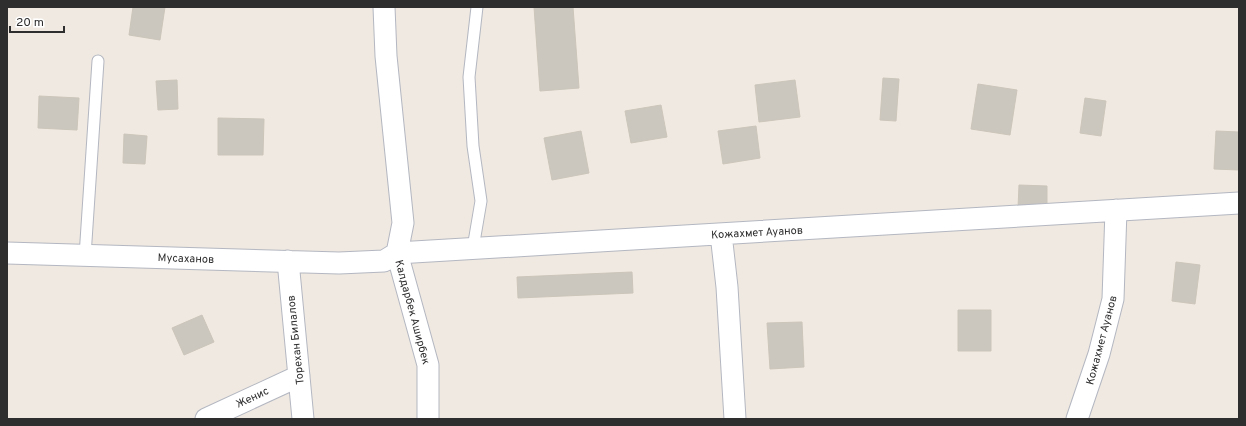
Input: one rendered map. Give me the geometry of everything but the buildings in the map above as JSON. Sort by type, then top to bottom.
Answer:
[{"type":"street","points":[[384,7],[386,56],[403,223],[397,253]]},
{"type":"street","name":"Кожахмет Ауанов","points":[[397,253],[1239,203]]},
{"type":"street","name":"Кожахмет Ауанов","points":[[1077,419],[1099,354],[1113,299],[1116,210]]},
{"type":"street","points":[[721,234],[727,287],[736,419]]},
{"type":"street","name":"Мусаханов","points":[[7,253],[339,263],[384,261],[397,253]]},
{"type":"street","name":"Калдарбек Аширбек","points":[[397,253],[428,365],[428,419]]},
{"type":"street","name":"Торехан Билалов","points":[[288,261],[303,419]]},
{"type":"street","name":"Женис","points":[[206,419],[299,376]]},
{"type":"lane","points":[[473,248],[481,201],[473,146],[469,77],[477,7]]},
{"type":"lane","points":[[86,256],[98,61]]}]
